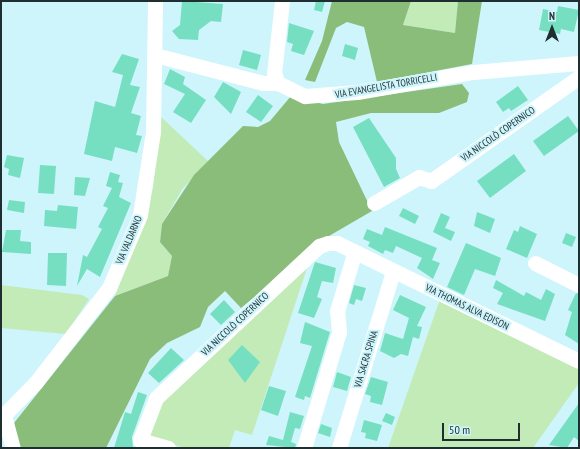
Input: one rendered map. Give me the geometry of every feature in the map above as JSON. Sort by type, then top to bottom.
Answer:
[{"type":"street","name":"VIA VALDARNO","points":[[2,417],[47,368],[109,288],[140,215],[149,174],[155,55],[155,1]]},
{"type":"street","points":[[155,55],[262,83],[278,83],[274,64],[282,1]]},
{"type":"street","name":"VIA EVANGELISTA TORRICELLI","points":[[278,83],[305,96],[319,96],[473,72],[579,63]]},
{"type":"street","name":"VIA NICCOLÒ COPERNICO","points":[[374,203],[419,177],[431,181],[579,77]]},
{"type":"street","name":"VIA NICCOLÒ COPERNICO","points":[[168,448],[140,440],[156,398],[320,246],[336,243],[354,254]]},
{"type":"street","points":[[304,448],[339,332],[337,311],[354,254]]},
{"type":"street","name":"VIA THOMAS ALVA EDISON","points":[[354,254],[393,271],[579,361]]},
{"type":"street","points":[[535,263],[579,285]]},
{"type":"street","name":"VIA SACRA SPINA","points":[[339,448],[393,271]]},
{"type":"street","points":[[2,417],[12,448]]},
{"type":"green space","points":[[332,1],[411,1],[403,25],[455,33],[458,1],[482,1],[472,64],[377,82],[364,27],[347,22],[336,28],[315,82],[305,80],[322,41]]},
{"type":"green space","points":[[411,1],[458,1],[455,33],[403,25]]},
{"type":"green space","points":[[462,84],[469,93],[467,102],[439,113],[371,113],[336,122],[339,142],[372,211],[329,236],[241,308],[225,291],[208,307],[200,327],[167,343],[150,359],[106,448],[17,448],[14,423],[115,296],[168,276],[172,256],[160,242],[162,224],[194,175],[243,126],[258,127],[270,121],[291,96],[323,104]]},
{"type":"green space","points":[[159,115],[209,162],[183,188],[162,224],[160,242],[172,256],[168,276],[115,296],[153,189]]},
{"type":"green space","points":[[309,262],[252,435],[235,430],[229,448],[185,448],[148,438],[159,400]]},
{"type":"green space","points":[[1,285],[82,295],[89,299],[66,334],[1,328]]},
{"type":"green space","points":[[440,299],[579,364],[579,383],[533,448],[388,448]]},
{"type":"building","points":[[182,1],[223,4],[221,22],[211,21],[199,30],[198,40],[179,39],[172,31],[180,25]]},
{"type":"building","points":[[316,1],[325,1],[322,12],[314,10]]},
{"type":"building","points":[[558,6],[579,10],[574,32],[561,29],[560,34],[539,30],[543,9],[557,12]]},
{"type":"building","points":[[289,23],[314,31],[304,55],[291,51],[293,44],[287,42]]},
{"type":"building","points":[[345,44],[358,48],[355,60],[342,56]]},
{"type":"building","points":[[243,50],[261,55],[257,70],[239,65]]},
{"type":"building","points":[[122,54],[139,59],[130,85],[140,87],[131,113],[141,116],[136,135],[142,136],[137,153],[115,147],[112,161],[84,154],[95,101],[115,107],[123,75],[112,72]]},
{"type":"building","points":[[170,69],[185,77],[183,84],[206,100],[191,123],[173,112],[185,94],[164,84]]},
{"type":"building","points":[[223,82],[241,92],[231,114],[214,97]]},
{"type":"building","points":[[518,86],[528,100],[511,111],[509,108],[503,112],[496,102]]},
{"type":"building","points":[[258,95],[273,106],[261,122],[246,112]]},
{"type":"building","points":[[568,116],[579,131],[544,156],[533,141]]},
{"type":"building","points":[[369,118],[396,158],[396,169],[400,178],[384,187],[353,127]]},
{"type":"building","points":[[514,154],[526,171],[490,198],[477,181]]},
{"type":"building","points":[[7,155],[24,158],[20,178],[8,175],[9,169],[4,167]]},
{"type":"building","points":[[40,165],[56,166],[54,194],[38,193]]},
{"type":"building","points":[[110,172],[120,175],[118,182],[123,183],[119,197],[131,203],[100,277],[87,269],[77,286],[83,255],[87,257],[102,229],[98,227],[108,208],[103,206],[112,188],[106,186]]},
{"type":"building","points":[[75,177],[90,178],[85,196],[74,195]]},
{"type":"building","points":[[9,200],[25,202],[24,213],[7,210]]},
{"type":"building","points":[[58,205],[78,207],[76,229],[44,226],[45,210],[57,211]]},
{"type":"building","points":[[403,208],[419,216],[415,224],[399,216]]},
{"type":"building","points":[[477,212],[495,219],[490,233],[474,226]]},
{"type":"building","points":[[441,213],[450,217],[445,228],[455,232],[451,241],[433,232]]},
{"type":"building","points":[[520,226],[537,234],[527,258],[506,249],[514,230],[518,232]]},
{"type":"building","points":[[385,227],[437,248],[432,260],[440,263],[433,279],[417,268],[422,258],[396,246],[393,253],[385,250],[383,254],[368,246],[370,242],[363,239],[367,229],[382,235]]},
{"type":"building","points":[[6,230],[21,230],[20,241],[31,242],[31,254],[2,252]]},
{"type":"building","points":[[566,233],[576,237],[572,247],[562,243]]},
{"type":"building","points":[[466,243],[501,258],[495,276],[475,269],[464,295],[447,287]]},
{"type":"building","points":[[48,253],[67,253],[66,286],[47,285]]},
{"type":"building","points":[[315,262],[336,268],[333,283],[322,281],[317,297],[322,299],[314,318],[298,313]]},
{"type":"building","points":[[496,280],[524,296],[526,292],[541,300],[546,289],[555,294],[545,321],[497,304],[503,293],[493,288]]},
{"type":"building","points":[[354,285],[366,288],[362,301],[356,299],[354,305],[349,303]]},
{"type":"building","points":[[576,293],[579,294],[579,344],[565,335],[572,312],[568,310]]},
{"type":"building","points":[[400,295],[426,307],[417,326],[422,327],[419,339],[413,337],[408,356],[401,354],[394,358],[380,351],[385,333],[403,339],[409,318],[393,310]]},
{"type":"building","points":[[224,300],[235,312],[221,325],[210,314]]},
{"type":"building","points":[[305,322],[330,332],[310,398],[305,396],[304,400],[295,397],[312,346],[300,343]]},
{"type":"building","points":[[242,345],[260,362],[245,383],[228,360]]},
{"type":"building","points":[[171,348],[184,360],[159,383],[148,373]]},
{"type":"building","points":[[337,372],[351,377],[347,391],[333,387]]},
{"type":"building","points":[[371,377],[388,382],[382,405],[370,402],[371,396],[365,394]]},
{"type":"building","points":[[269,386],[286,391],[278,416],[261,410]]},
{"type":"building","points":[[138,392],[147,395],[132,437],[133,448],[114,448],[125,412],[131,414]]},
{"type":"building","points":[[579,403],[579,441],[574,437],[567,448],[549,445]]},
{"type":"building","points":[[290,412],[304,416],[300,429],[295,428],[291,442],[296,444],[295,448],[266,445],[269,436],[283,440]]},
{"type":"building","points":[[386,413],[395,417],[392,425],[382,421]]},
{"type":"building","points":[[364,420],[382,425],[377,441],[365,438],[366,433],[361,432]]},
{"type":"building","points":[[321,424],[332,428],[330,437],[318,433]]}]
